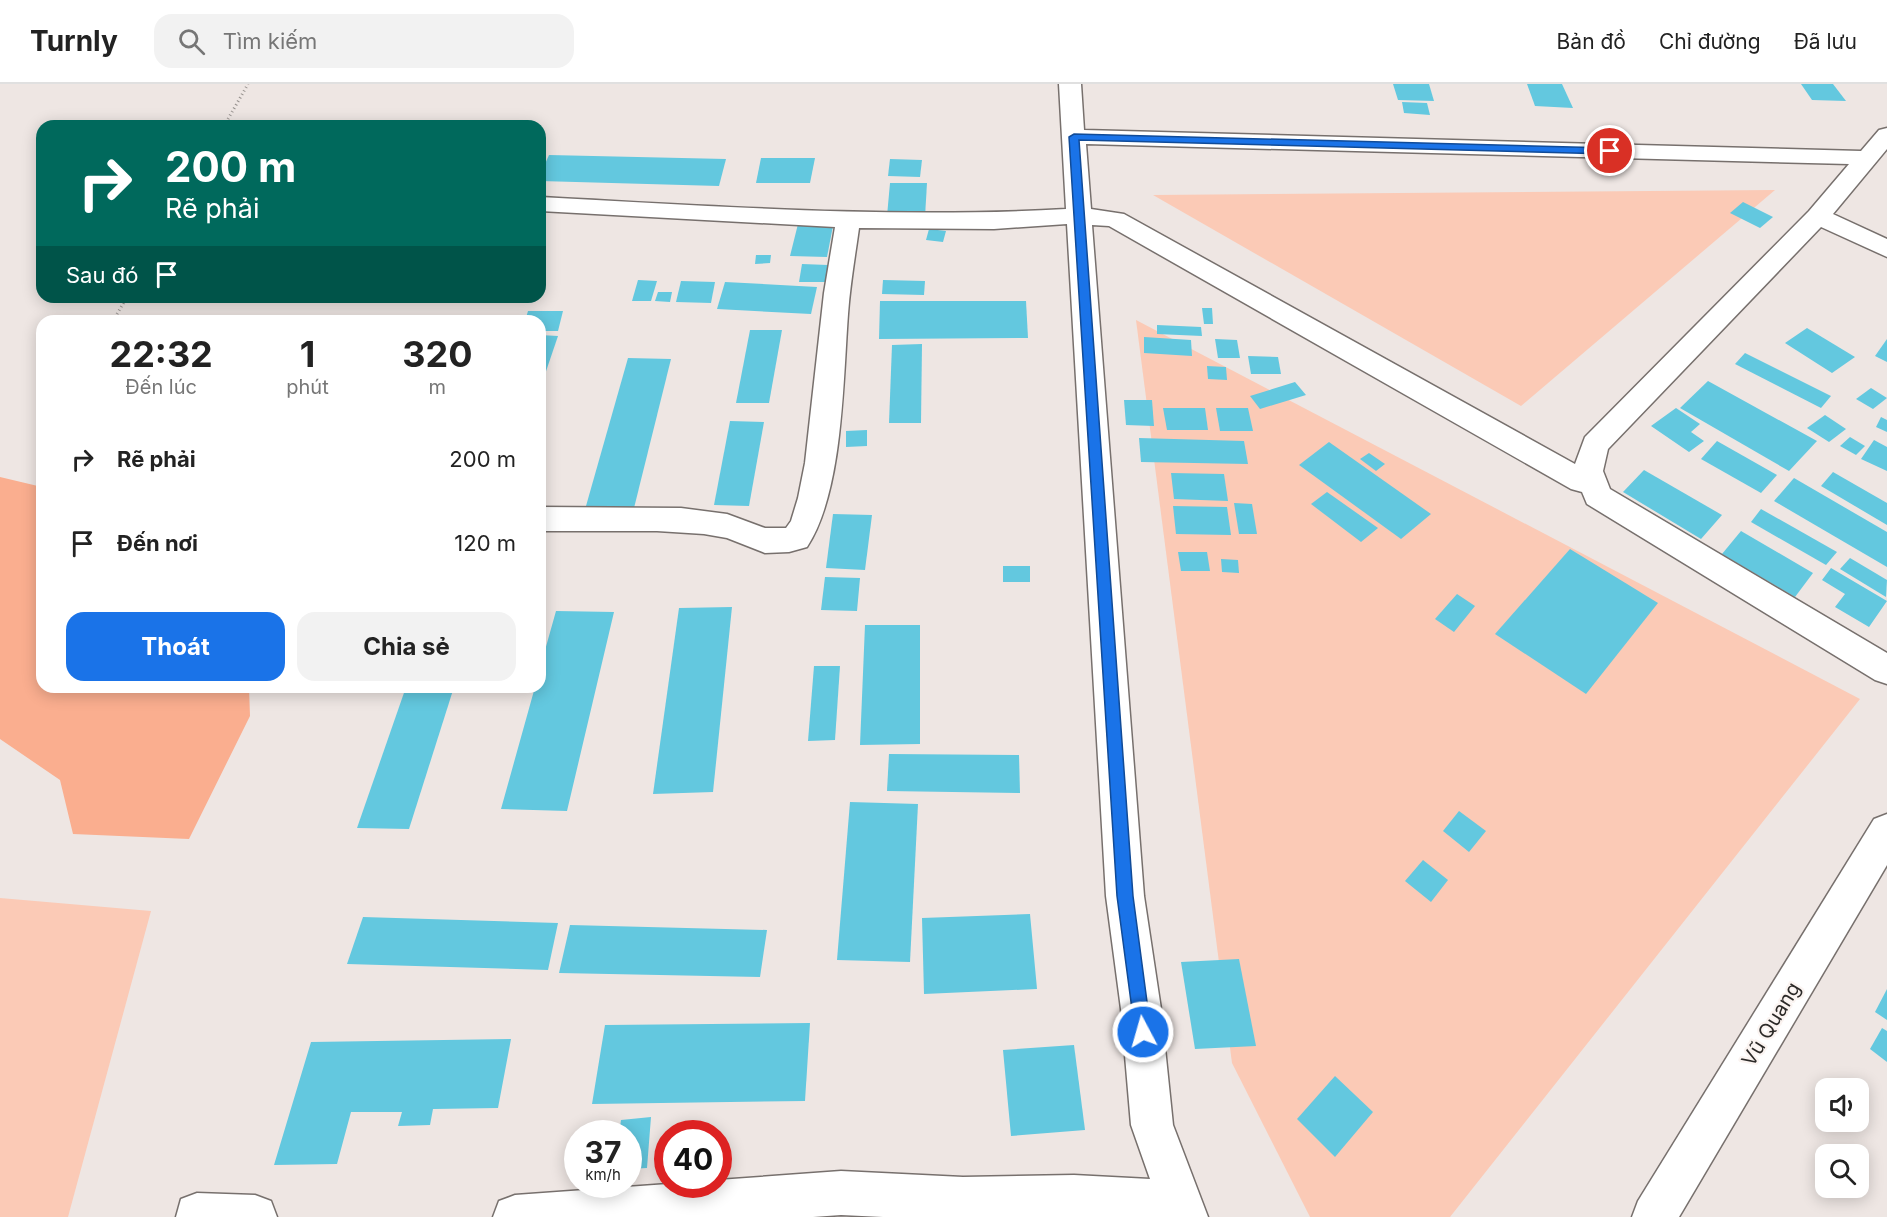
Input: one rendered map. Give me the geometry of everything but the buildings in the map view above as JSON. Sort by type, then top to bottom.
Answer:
[{"type":"street","points":[[515,1217],[841,1193],[963,1199],[1074,1197],[1183,1209],[1152,1125],[1141,1008],[1125,896],[1071,84]]},
{"type":"street","points":[[546,204],[848,220],[994,221],[1079,216],[1115,219],[1581,481],[1588,471],[1595,445],[1818,216],[1887,135]]},
{"type":"street","points":[[1074,137],[1867,158]]},
{"type":"street","points":[[1818,216],[1887,249]]},
{"type":"street","points":[[546,519],[637,519],[704,523],[729,526],[768,543],[796,538],[806,526],[817,485],[834,344],[837,292],[848,220]]},
{"type":"street","points":[[1588,471],[1598,496],[1887,670]]},
{"type":"street","name":"Vũ Quang","points":[[1654,1217],[1887,831]]},
{"type":"street","points":[[197,1215],[255,1217]]},
{"type":"path","points":[[227,120],[248,84]]},
{"type":"path","points":[[117,314],[123,303]]},
{"type":"shaded area","points":[[1775,190],[1521,406],[1153,195]]},
{"type":"shaded area","points":[[1136,320],[1860,699],[1450,1217],[1310,1217],[1232,1063]]},
{"type":"shaded area","points":[[0,477],[36,486],[36,693],[249,693],[250,716],[189,839],[73,834],[60,780],[0,739]]},
{"type":"shaded area","points":[[0,898],[151,911],[68,1217],[0,1217]]},
{"type":"route","points":[[1143,1032],[1125,896],[1074,137],[1610,151]]}]
